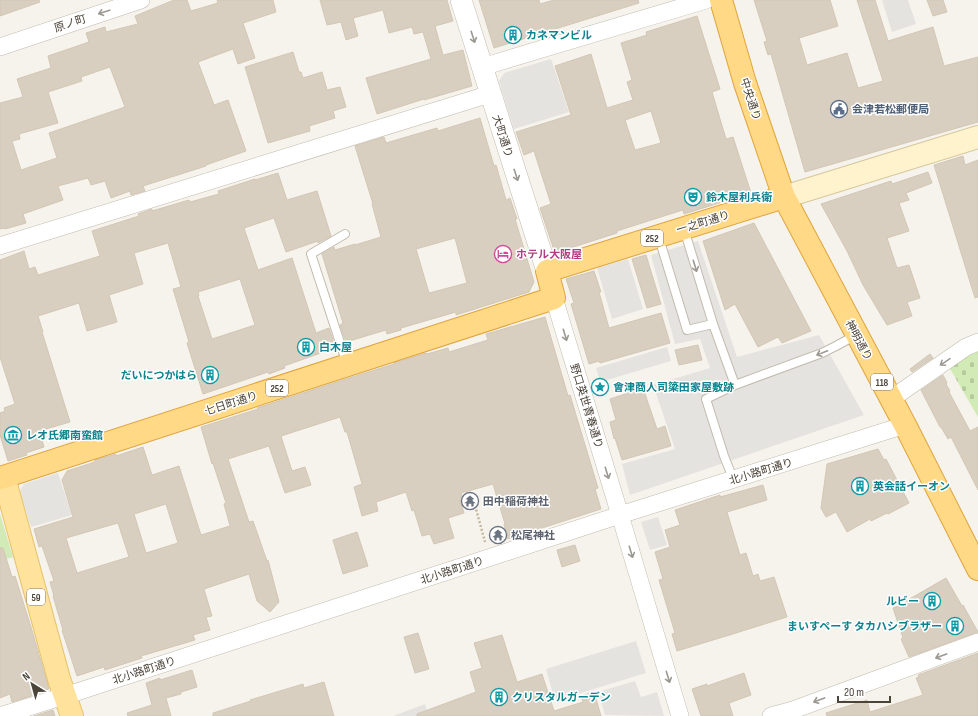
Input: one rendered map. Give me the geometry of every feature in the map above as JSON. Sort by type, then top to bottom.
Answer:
[{"type":"highway","name":"中央通り","points":[[722,0],[745,83],[784,197]]},
{"type":"highway","name":"一之町通り","points":[[547,271],[784,197]]},
{"type":"highway","name":"神明通り","points":[[784,197],[905,425],[978,569]]},
{"type":"highway","points":[[547,271],[554,298]]},
{"type":"highway","name":"七日町通り","points":[[1,474],[554,298]]},
{"type":"main road","name":"一之町通り","points":[[784,197],[978,137]]},
{"type":"main road","name":"59","points":[[1,474],[59,679],[72,716]]},
{"type":"street","name":"原ノ町","points":[[0,47],[141,0]]},
{"type":"street","name":"大町通り","points":[[461,0],[547,271]]},
{"type":"street","points":[[482,67],[706,0]]},
{"type":"street","points":[[0,246],[490,94]]},
{"type":"street","name":"野口英世青春通り","points":[[554,298],[680,716]]},
{"type":"street","points":[[891,399],[966,347],[978,342]]},
{"type":"street","name":"北小路町通り","points":[[0,716],[620,515],[905,425]]},
{"type":"street","points":[[771,716],[793,710],[978,642]]},
{"type":"lane","points":[[684,229],[713,324],[735,385]]},
{"type":"lane","points":[[345,234],[311,254],[347,365]]},
{"type":"lane","points":[[658,236],[686,330],[713,324]]},
{"type":"lane","points":[[732,480],[706,399],[735,385],[822,353],[856,335]]},
{"type":"path","points":[[472,498],[486,546]]},
{"type":"green space","points":[[978,349],[978,417],[949,367]]},
{"type":"green space","points":[[0,514],[13,557],[0,561]]},
{"type":"shaded area","points":[[882,0],[908,0],[916,24],[892,32]]},
{"type":"shaded area","points":[[551,59],[569,112],[514,129],[499,81],[504,73]]},
{"type":"shaded area","points":[[698,241],[737,357],[819,335],[864,415],[630,495],[622,464],[675,449],[653,385],[710,368],[700,339],[675,344],[651,255]]},
{"type":"shaded area","points":[[628,259],[643,309],[612,319],[597,268]]},
{"type":"shaded area","points":[[667,347],[671,361],[600,382],[596,368]]},
{"type":"shaded area","points":[[58,473],[72,515],[31,527],[20,491],[24,484]]},
{"type":"shaded area","points":[[658,517],[667,545],[650,550],[641,522]]},
{"type":"shaded area","points":[[636,641],[646,673],[555,701],[546,669]]},
{"type":"shaded area","points":[[635,681],[641,697],[657,692],[664,716],[605,715],[598,692]]},
{"type":"shaded area","points":[[425,704],[429,716],[393,716]]},
{"type":"building","points":[[0,0],[39,0],[40,2],[0,16]]},
{"type":"building","points":[[174,0],[187,0],[191,11],[218,3],[217,0],[273,0],[276,12],[243,23],[255,58],[238,64],[233,49],[198,62],[214,105],[228,100],[246,151],[206,166],[143,186],[145,191],[131,195],[130,191],[111,198],[105,181],[91,185],[88,178],[58,186],[63,200],[23,214],[26,223],[0,229],[0,103],[23,97],[17,79],[51,68],[48,56],[89,42],[86,33],[105,27],[106,32],[138,24],[135,16]],"holes":[[[110,67],[125,107],[49,133],[57,158],[21,170],[12,141],[20,139],[19,134],[58,123],[48,92],[82,81],[81,77]]]},
{"type":"building","points":[[320,0],[447,0],[453,21],[435,26],[443,55],[463,50],[472,86],[377,114],[366,78],[431,59],[423,32],[414,34],[412,27],[389,33],[383,10],[353,18],[358,36],[346,40],[341,22],[327,25]]},
{"type":"building","points":[[479,0],[539,0],[540,4],[554,0],[638,0],[639,3],[494,48]]},
{"type":"building","points":[[754,0],[830,0],[838,26],[799,38],[807,65],[847,53],[858,88],[883,81],[857,0],[875,0],[888,41],[933,27],[944,66],[978,57],[978,122],[805,172],[771,54],[768,55],[764,42],[767,41]]},
{"type":"building","points":[[927,0],[943,0],[947,12],[933,16]]},
{"type":"building","points":[[697,16],[720,89],[712,92],[726,139],[733,137],[751,193],[684,214],[683,210],[555,253],[540,208],[551,204],[534,151],[524,155],[516,132],[571,115],[555,66],[591,54],[607,108],[633,100],[627,82],[632,80],[621,43],[647,35],[646,32]],"holes":[[[651,111],[661,143],[635,150],[625,120]]]},
{"type":"building","points":[[293,52],[299,72],[301,72],[303,78],[322,72],[327,90],[340,87],[346,107],[333,111],[335,118],[309,126],[310,131],[268,143],[245,67]]},
{"type":"building","points":[[480,118],[506,200],[510,198],[517,219],[515,219],[534,282],[529,292],[456,315],[456,312],[401,328],[401,330],[387,334],[386,330],[346,342],[340,325],[343,323],[322,254],[334,247],[335,250],[381,237],[373,204],[355,146],[384,137],[386,143],[437,128],[438,131]],"holes":[[[455,238],[467,283],[429,293],[416,249]]]},
{"type":"building","points":[[963,156],[965,165],[978,160],[978,297],[975,298],[934,165]]},
{"type":"building","points":[[928,172],[932,183],[906,193],[909,200],[899,203],[909,231],[887,238],[897,268],[909,265],[920,298],[907,302],[912,316],[887,325],[863,285],[847,251],[821,204],[891,181],[892,184]]},
{"type":"building","points":[[278,173],[287,200],[317,191],[331,236],[318,243],[318,241],[286,252],[274,218],[244,228],[258,270],[292,258],[316,333],[329,328],[335,346],[332,347],[332,349],[284,366],[285,368],[269,374],[268,372],[203,394],[187,343],[189,342],[173,289],[181,287],[168,243],[134,253],[143,284],[109,295],[117,322],[87,331],[79,303],[38,316],[70,422],[39,431],[44,447],[26,453],[27,455],[8,461],[0,435],[0,413],[5,411],[4,408],[15,404],[0,357],[0,260],[24,251],[29,269],[35,267],[38,275],[100,256],[92,231],[139,216],[138,214],[152,209],[152,211],[189,200],[190,202],[219,194],[218,191]],"holes":[[[240,279],[255,325],[212,339],[198,292]]]},
{"type":"building","points":[[754,223],[811,331],[782,343],[778,337],[758,347],[735,304],[725,310],[703,241]]},
{"type":"building","points":[[646,255],[661,304],[647,308],[632,259]]},
{"type":"building","points":[[594,271],[601,292],[599,292],[609,328],[661,313],[670,343],[600,363],[599,361],[589,364],[571,304],[574,303],[566,279]]},
{"type":"building","points":[[545,317],[568,396],[570,395],[598,488],[595,489],[601,509],[508,539],[493,484],[461,493],[463,499],[460,500],[464,513],[448,518],[454,538],[434,544],[430,534],[422,536],[414,510],[412,511],[406,492],[376,502],[378,511],[362,516],[354,487],[362,484],[347,432],[345,432],[340,417],[281,436],[292,471],[305,467],[311,485],[285,493],[269,446],[228,459],[249,522],[253,521],[267,561],[268,560],[279,602],[270,612],[257,601],[249,574],[204,589],[212,616],[206,617],[210,630],[193,635],[195,640],[141,656],[142,658],[105,670],[104,667],[77,676],[53,596],[50,582],[54,581],[42,546],[39,547],[34,529],[73,517],[62,480],[67,471],[95,462],[95,460],[116,454],[116,456],[143,447],[152,475],[179,466],[201,535],[230,526],[224,504],[226,503],[201,427],[426,353],[448,348],[449,352],[488,340],[486,334]],"holes":[[[166,504],[178,543],[146,553],[134,514]],[[118,523],[129,557],[77,573],[66,538]]]},
{"type":"building","points":[[698,345],[702,360],[679,365],[675,350]]},
{"type":"building","points":[[930,354],[933,358],[912,372],[910,369]]},
{"type":"building","points":[[943,375],[950,391],[949,392],[970,431],[978,427],[978,490],[951,437],[948,439],[940,427],[921,390]]},
{"type":"building","points":[[643,388],[657,429],[665,426],[671,446],[622,460],[615,438],[614,439],[610,422],[616,420],[610,399]]},
{"type":"building","points":[[878,449],[884,460],[886,459],[909,503],[871,521],[870,519],[847,532],[836,512],[826,517],[821,508],[827,464]]},
{"type":"building","points":[[763,485],[767,500],[727,512],[740,555],[746,553],[753,576],[758,574],[760,581],[774,577],[787,617],[677,651],[672,634],[675,633],[659,580],[663,579],[655,552],[670,547],[665,530],[680,525],[675,510],[720,495],[720,497]]},
{"type":"building","points":[[357,532],[368,566],[343,574],[333,540]]},
{"type":"building","points":[[575,545],[580,561],[562,567],[557,550]]},
{"type":"building","points":[[0,548],[3,548],[12,577],[15,576],[49,689],[46,690],[47,691],[12,702],[10,694],[0,698]]},
{"type":"building","points":[[946,578],[978,632],[909,657],[901,639],[903,638],[893,608],[907,603],[906,601]]},
{"type":"building","points":[[418,633],[429,669],[415,673],[404,637]]},
{"type":"building","points":[[502,635],[517,682],[542,674],[554,711],[583,702],[581,696],[594,692],[601,716],[417,716],[417,714],[476,692],[470,672],[482,668],[474,643]]},
{"type":"building","points":[[978,653],[978,716],[827,716],[826,713],[867,700],[870,712],[923,695],[916,678],[919,677],[918,675]]},
{"type":"building","points":[[192,670],[197,687],[181,692],[181,694],[166,698],[171,716],[128,716],[127,713],[152,705],[146,683]]},
{"type":"building","points":[[744,673],[751,695],[729,703],[733,716],[701,716],[692,689],[707,684],[707,686]]},
{"type":"building","points":[[324,682],[334,716],[213,716],[213,713],[251,701],[250,700],[303,684],[304,688]]},
{"type":"building","points":[[53,710],[55,716],[34,716]]},
{"type":"place","name":"カネマンビル","points":[[513,35]]},
{"type":"place","name":"会津若松郵便局","points":[[839,109]]},
{"type":"place","name":"鈴木屋利兵衛","points":[[693,197]]},
{"type":"place","name":"ホテル大阪屋","points":[[503,254]]},
{"type":"place","name":"白木屋","points":[[306,347]]},
{"type":"place","name":"だいにつかはら","points":[[210,375]]},
{"type":"place","name":"會津商人司簗田家屋敷跡","points":[[600,387]]},
{"type":"place","name":"レオ氏郷南蛮館","points":[[13,435]]},
{"type":"place","name":"英会話イーオン","points":[[860,486]]},
{"type":"place","name":"田中稲荷神社","points":[[470,501]]},
{"type":"place","name":"松尾神社","points":[[498,535]]},
{"type":"place","name":"ルビー","points":[[932,601]]},
{"type":"place","name":"まいすぺーす タカハシブラザー","points":[[955,626]]},
{"type":"place","name":"クリスタルガーデン","points":[[499,697]]}]
